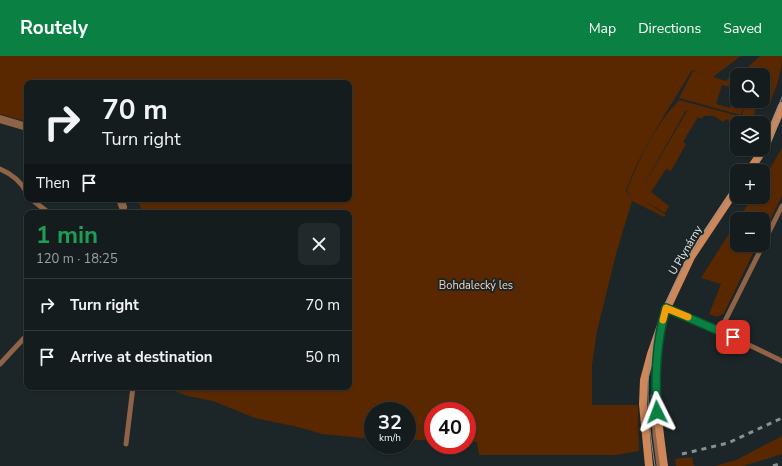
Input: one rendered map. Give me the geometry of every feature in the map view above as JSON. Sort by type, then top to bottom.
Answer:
[{"type":"street","points":[[754,164],[765,147],[782,106]]},
{"type":"street","points":[[0,121],[24,126]]},
{"type":"street","name":"U Plynárny","points":[[649,466],[645,432],[644,386],[646,372],[666,308],[691,257],[730,198]]},
{"type":"street","name":"U Plynárny","points":[[660,328],[656,354],[657,412],[664,466]]},
{"type":"lane","points":[[0,169],[10,173],[24,186]]},
{"type":"lane","points":[[35,202],[44,210]]},
{"type":"lane","points":[[770,231],[782,206]]},
{"type":"lane","points":[[720,331],[760,252]]},
{"type":"lane","points":[[666,308],[720,331],[782,361]]},
{"type":"lane","points":[[0,364],[24,338]]},
{"type":"lane","points":[[656,354],[652,409],[659,466]]},
{"type":"lane","points":[[126,444],[133,390]]},
{"type":"green space","name":"Bohdalecký les","points":[[0,56],[741,56],[713,77],[726,81],[730,76],[730,87],[722,85],[716,104],[730,108],[743,108],[741,115],[679,98],[693,71],[703,74],[692,70],[656,128],[632,174],[626,190],[632,201],[616,254],[597,331],[592,365],[592,405],[638,405],[639,451],[616,455],[479,455],[476,442],[476,402],[424,402],[424,440],[416,440],[416,402],[364,402],[364,438],[322,434],[298,427],[255,418],[213,401],[188,396],[171,390],[352,390],[352,210],[141,210],[141,207],[137,202],[352,202],[352,80],[24,80],[24,121],[0,114]]},
{"type":"green space","name":"Bohdalecký les","points":[[760,56],[782,56],[776,88],[770,103],[770,68],[749,68],[749,66]]},
{"type":"green space","points":[[679,100],[738,116],[730,116],[730,122],[726,119],[723,122],[714,116],[704,116],[701,119],[698,117],[683,142],[686,144],[671,171],[666,169],[651,192],[669,206],[665,213],[642,200],[666,215],[664,217],[632,201],[627,190],[649,142],[663,120]],"holes":[[[686,110],[690,112],[687,111],[637,197]]]},
{"type":"green space","name":"Bohdalecký les","points":[[744,108],[756,108],[754,116],[742,116]]},
{"type":"green space","points":[[782,148],[782,196],[770,220],[770,212],[743,212],[748,204],[770,204],[770,169]]},
{"type":"green space","points":[[730,232],[730,252],[754,252],[724,313],[719,316],[709,314],[721,284],[701,278]]},
{"type":"green space","points":[[782,436],[782,454],[743,466],[715,466],[736,460]]},
{"type":"green space","points":[[692,457],[694,466],[676,466],[675,459]]},
{"type":"tram line","points":[[771,127],[782,97]]},
{"type":"tram line","points":[[758,164],[782,116]]},
{"type":"tram line","points":[[655,466],[649,418],[648,394],[649,369],[653,343],[669,295],[694,249],[730,195]]},
{"type":"railway","points":[[682,454],[728,443],[782,418]]},
{"type":"railway","points":[[773,466],[782,463]]},
{"type":"slow traffic","points":[[663,320],[666,308],[688,317]]},
{"type":"route","points":[[657,412],[656,354],[660,328],[666,308],[683,314],[733,337]]}]
